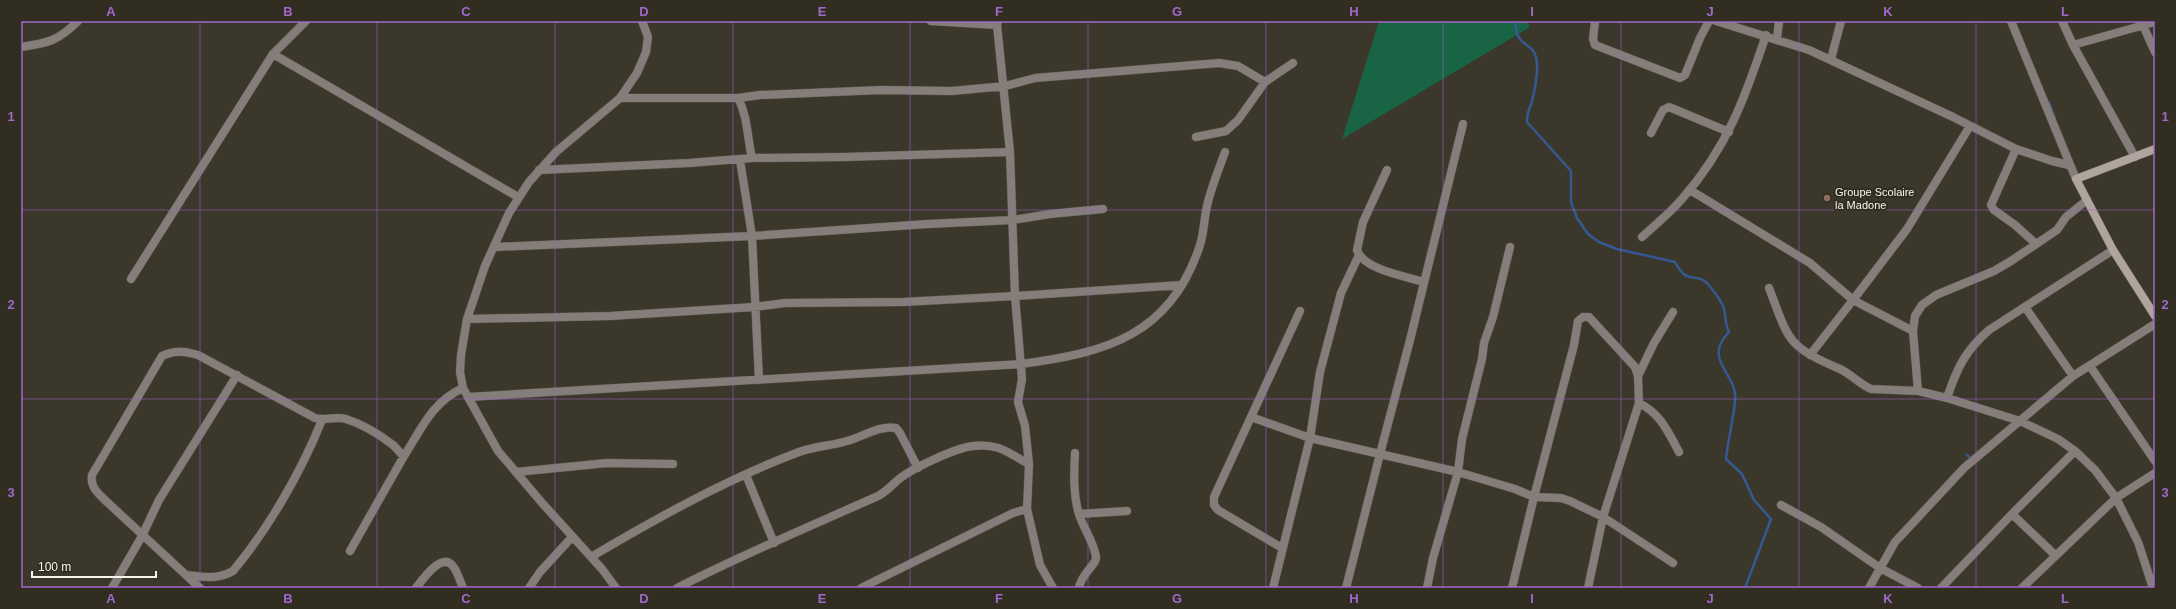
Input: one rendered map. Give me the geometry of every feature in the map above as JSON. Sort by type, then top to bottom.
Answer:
[{"type":"street","points":[[21,47],[53,41],[67,33],[78,21]]},
{"type":"street","points":[[131,279],[273,54],[306,21]]},
{"type":"street","points":[[616,588],[591,557],[498,451],[463,388],[460,372],[461,355],[467,319],[485,266],[495,247],[509,213],[518,197],[539,170],[556,152],[620,98],[637,73],[646,52],[648,37],[642,21]]},
{"type":"street","points":[[931,21],[998,23],[1000,66],[1005,86],[1010,152],[1015,296],[1022,379],[1018,402],[1024,426],[1029,464],[1027,509],[1040,565],[1054,588]]},
{"type":"street","points":[[1595,21],[1593,39],[1595,45],[1680,78],[1685,75],[1700,38],[1709,21]]},
{"type":"street","points":[[1716,21],[1766,35],[1831,59],[2016,149],[2069,165]]},
{"type":"street","points":[[1777,39],[1779,21]]},
{"type":"street","points":[[1831,59],[1841,21]]},
{"type":"street","points":[[2011,21],[2069,165],[2113,250],[2155,316]]},
{"type":"street","points":[[2062,21],[2135,157]]},
{"type":"street","points":[[2074,45],[2142,23],[2155,22]]},
{"type":"street","points":[[2142,23],[2155,52]]},
{"type":"street","points":[[1642,237],[1690,190],[1729,132],[1750,85],[1766,35]]},
{"type":"street","points":[[273,54],[518,197]]},
{"type":"street","points":[[620,98],[738,98],[760,95],[882,90],[952,91],[1005,86],[1035,78],[1219,63],[1238,66],[1265,82]]},
{"type":"street","points":[[1196,137],[1226,131],[1238,120],[1265,82],[1293,63]]},
{"type":"street","points":[[738,98],[746,118],[752,158]]},
{"type":"street","points":[[1651,133],[1664,110],[1669,107],[1729,132]]},
{"type":"street","points":[[1346,588],[1463,124]]},
{"type":"street","points":[[1810,356],[1907,229],[1970,126]]},
{"type":"street","points":[[2016,149],[1991,205],[1994,210],[2035,243]]},
{"type":"street","points":[[2076,179],[2155,149]]},
{"type":"street","points":[[539,170],[740,160],[752,158],[1010,152]]},
{"type":"street","points":[[468,398],[1020,364],[1078,354],[1109,345],[1130,336],[1150,323],[1167,307],[1182,285],[1201,244],[1207,206],[1225,152]]},
{"type":"street","points":[[740,160],[752,236],[754,307],[759,380]]},
{"type":"street","points":[[1387,170],[1363,222],[1357,250],[1359,255],[1372,266],[1424,282]]},
{"type":"street","points":[[1690,190],[1810,263],[1852,300],[1913,331]]},
{"type":"street","points":[[1918,391],[1913,331],[1915,316],[1927,301],[1936,295],[1994,271],[2057,230],[2066,217],[2087,200]]},
{"type":"street","points":[[495,247],[752,236],[928,224],[1013,220],[1050,214],[1103,209]]},
{"type":"street","points":[[1427,588],[1433,558],[1458,472],[1462,439],[1482,359],[1484,343],[1493,316],[1510,247]]},
{"type":"street","points":[[1947,398],[1963,358],[1974,343],[1989,330],[2113,250]]},
{"type":"street","points":[[1272,588],[1310,438],[1320,372],[1341,293],[1359,255]]},
{"type":"street","points":[[467,319],[610,316],[754,307],[785,303],[903,302],[1182,285]]},
{"type":"street","points":[[1769,288],[1785,331],[1797,347],[1810,356],[1840,369],[1871,389],[1918,391],[1947,398],[2020,421],[2058,439],[2075,451],[2095,470],[2116,498],[2138,542],[2153,582]]},
{"type":"street","points":[[2025,307],[2073,376]]},
{"type":"street","points":[[1282,548],[1218,510],[1214,505],[1214,497],[1300,311]]},
{"type":"street","points":[[1638,376],[1654,343],[1673,312]]},
{"type":"street","points":[[1512,588],[1574,345],[1578,320],[1583,317],[1589,317],[1635,367],[1638,376],[1639,403],[1608,507],[1603,517],[1588,588]]},
{"type":"street","points":[[1870,588],[1895,542],[1939,494],[1998,438],[2073,376],[2155,324]]},
{"type":"street","points":[[200,588],[142,536],[94,489],[91,481],[92,475],[162,356],[172,352],[184,351],[198,355],[315,418],[322,420],[344,418],[356,423],[394,446],[399,453],[404,456]]},
{"type":"street","points":[[2090,366],[2155,461]]},
{"type":"street","points":[[112,588],[142,536],[159,500],[237,375]]},
{"type":"street","points":[[350,550],[404,456],[438,403],[448,394],[463,388]]},
{"type":"street","points":[[1639,403],[1652,410],[1661,420],[1679,452]]},
{"type":"street","points":[[1251,417],[1310,438],[1458,472],[1515,489],[1534,497],[1561,498],[1603,517],[1673,562]]},
{"type":"street","points":[[186,575],[209,578],[222,577],[233,571],[279,505],[299,471],[322,420]]},
{"type":"street","points":[[591,557],[633,532],[746,475],[800,451],[846,442],[890,427],[896,428],[900,433],[918,468]]},
{"type":"street","points":[[677,588],[881,494],[899,479],[918,468],[958,450],[973,446],[993,446],[1006,450],[1029,464]]},
{"type":"street","points":[[1941,588],[2075,451]]},
{"type":"street","points":[[1075,453],[1073,477],[1079,514],[1096,557],[1093,566],[1085,572],[1079,588]]},
{"type":"street","points":[[516,472],[607,463],[673,464]]},
{"type":"street","points":[[2022,588],[2116,498],[2155,473]]},
{"type":"street","points":[[746,475],[774,542]]},
{"type":"street","points":[[1781,505],[1821,527],[1880,568],[1918,588]]},
{"type":"street","points":[[861,588],[1013,513],[1027,509]]},
{"type":"street","points":[[1079,514],[1127,510]]},
{"type":"street","points":[[2012,514],[2055,555]]},
{"type":"street","points":[[529,588],[540,572],[572,537]]},
{"type":"street","points":[[416,588],[438,562],[445,561],[452,564],[463,588]]},
{"type":"green space","points":[[1379,21],[1527,21],[1530,27],[1342,139]]},
{"type":"waterway","points":[[1515,21],[1518,36],[1534,52],[1537,62],[1537,73],[1527,122],[1571,171],[1571,202],[1577,218],[1588,234],[1599,242],[1617,249],[1675,262],[1679,269],[1687,276],[1699,278],[1707,283],[1717,295],[1723,306],[1729,332],[1721,342],[1719,351],[1720,359],[1735,392],[1735,402],[1726,459],[1742,474],[1754,500],[1771,519],[1745,588]]},
{"type":"waterway","points":[[2049,102],[2055,118]]},
{"type":"waterway","points":[[1967,455],[1972,459]]},
{"type":"place","name":"Groupe Scolaire la Madone","points":[[1827,198]]}]
